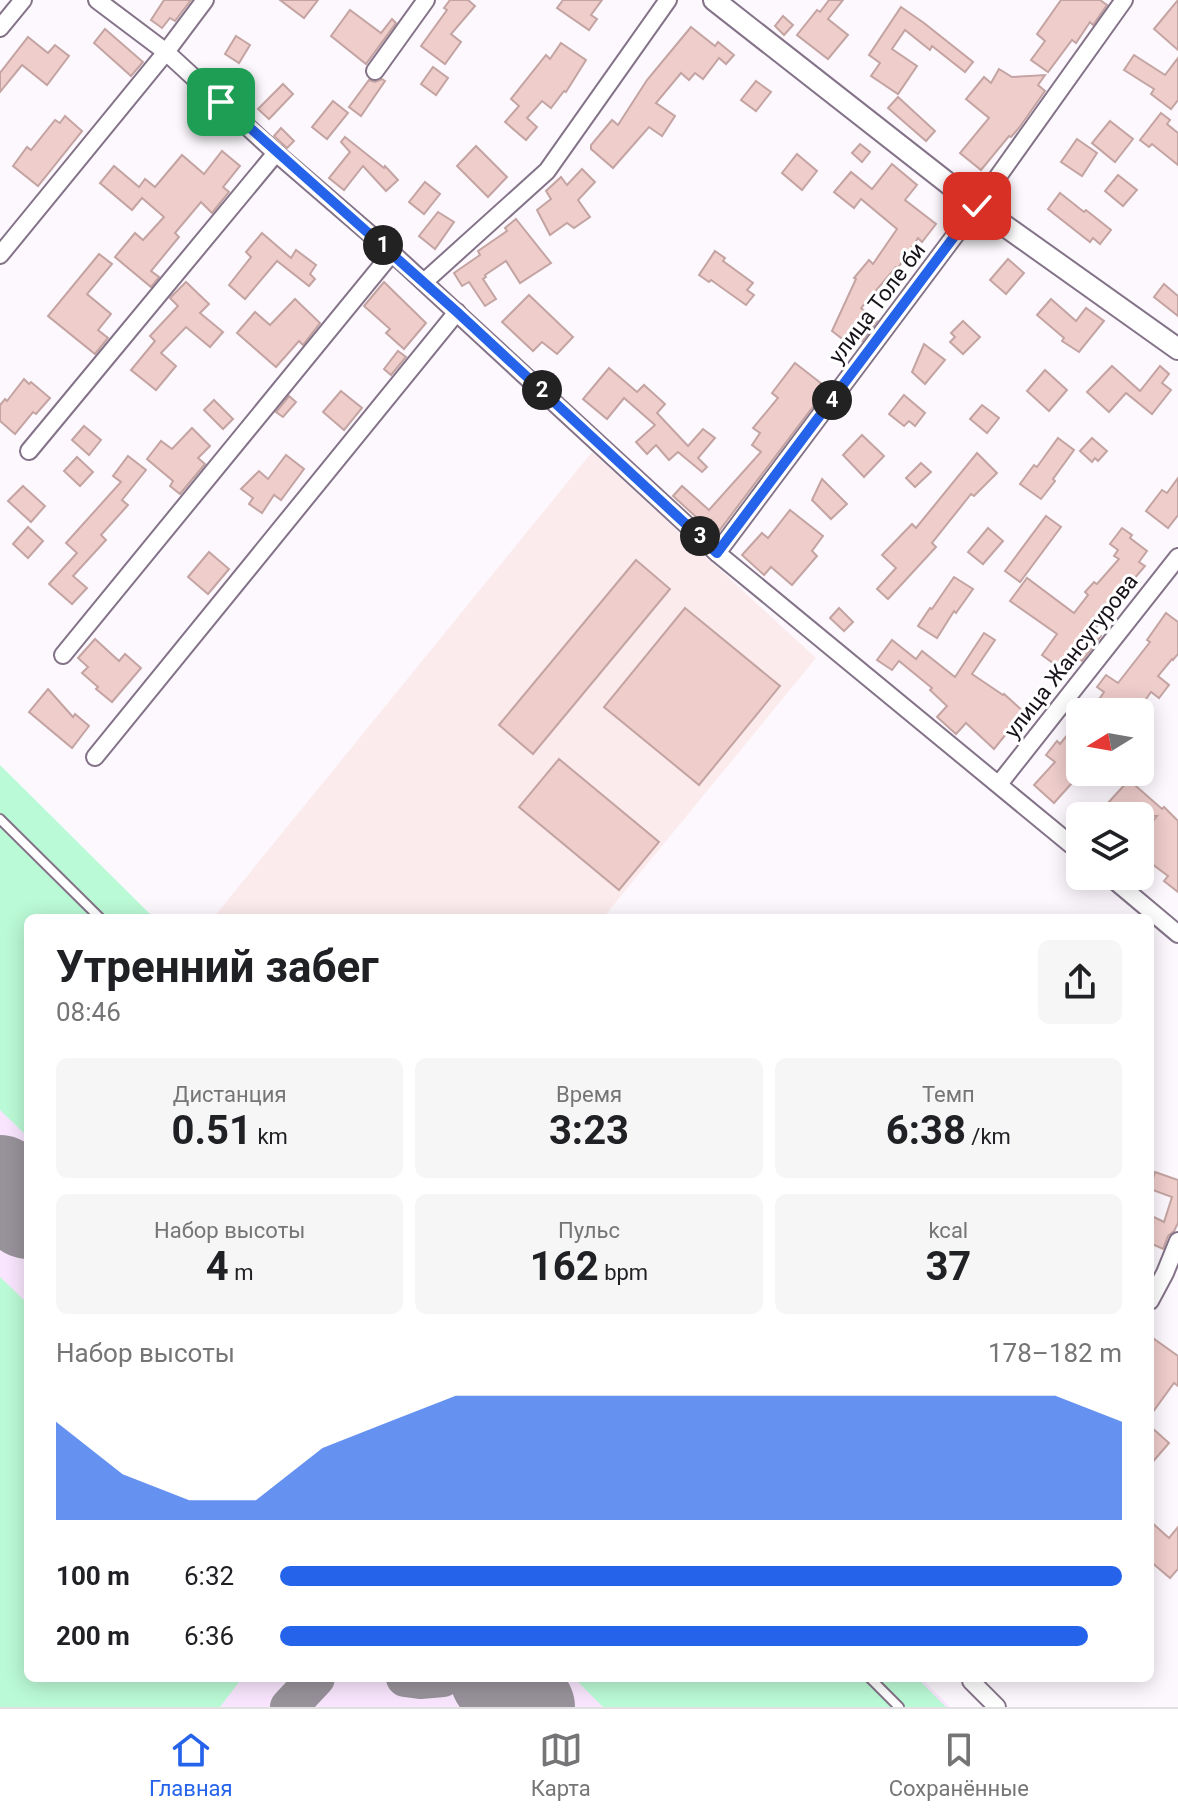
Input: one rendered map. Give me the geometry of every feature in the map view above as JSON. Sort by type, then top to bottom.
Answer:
[{"type":"street","points":[[0,28],[23,0]]},
{"type":"street","points":[[97,0],[166,52],[392,253],[717,553],[1066,840]]},
{"type":"street","points":[[0,255],[205,0]]},
{"type":"street","points":[[375,71],[426,0]]},
{"type":"street","points":[[424,282],[547,171],[668,0]]},
{"type":"street","points":[[714,0],[977,206],[1178,349]]},
{"type":"street","name":"улица Толе би","points":[[717,553],[977,206],[1124,0]]},
{"type":"street","points":[[29,451],[276,153]]},
{"type":"street","points":[[63,655],[392,253]]},
{"type":"street","points":[[95,757],[457,312]]},
{"type":"street","name":"улица Жансугурова","points":[[999,784],[1178,557]]},
{"type":"street","points":[[1126,890],[1178,934]]},
{"type":"street","points":[[1154,1297],[1172,1277],[1178,1241]]},
{"type":"street","points":[[972,1682],[997,1707]]},
{"type":"lane","points":[[0,819],[96,914]]},
{"type":"lane","points":[[874,1682],[899,1707]]},
{"type":"shaded area","points":[[592,452],[816,658],[606,914],[216,914]]},
{"type":"shaded area","points":[[0,766],[27,914],[24,914],[24,1682],[925,1682],[950,1707],[0,1707]]},
{"type":"green space","points":[[0,765],[150,914],[24,914],[24,1133],[0,1110]]},
{"type":"green space","points":[[0,1277],[24,1300],[24,1682],[239,1682],[220,1707],[0,1707]]},
{"type":"green space","points":[[578,1682],[921,1682],[946,1707],[603,1707]]},
{"type":"building","points":[[164,0],[191,0],[175,21],[170,18],[162,28],[151,20]]},
{"type":"building","points":[[280,0],[318,0],[304,18]]},
{"type":"building","points":[[450,0],[468,0],[475,6],[451,34],[461,42],[445,64],[421,46],[447,10],[444,8]]},
{"type":"building","points":[[563,0],[602,0],[591,15],[597,19],[589,30],[557,8]]},
{"type":"building","points":[[829,0],[843,0],[828,19],[848,35],[828,59],[797,35]]},
{"type":"building","points":[[1061,0],[1100,0],[1107,5],[1093,25],[1090,22],[1076,43],[1072,40],[1048,72],[1031,60],[1045,41],[1037,34]]},
{"type":"building","points":[[1178,0],[1178,50],[1154,29]]},
{"type":"building","points":[[901,7],[973,62],[965,72],[905,30],[892,49],[917,66],[898,94],[871,76],[880,63],[869,55]]},
{"type":"building","points":[[350,10],[381,33],[392,19],[396,23],[366,64],[331,36]]},
{"type":"building","points":[[783,16],[793,25],[784,35],[775,26]]},
{"type":"building","points":[[691,27],[715,46],[718,42],[734,55],[726,64],[719,58],[703,79],[695,73],[689,80],[681,73],[656,103],[675,116],[662,136],[649,127],[613,168],[591,149],[591,145],[612,120],[618,125],[647,80]]},
{"type":"building","points":[[105,29],[143,62],[131,76],[94,43]]},
{"type":"building","points":[[236,36],[250,45],[239,63],[225,54]]},
{"type":"building","points":[[28,37],[48,53],[55,45],[69,56],[47,85],[22,65],[0,92],[0,73]]},
{"type":"building","points":[[561,43],[586,60],[566,92],[551,108],[542,101],[527,118],[537,127],[526,140],[505,122],[519,106],[511,99],[546,55],[550,59]]},
{"type":"building","points":[[1134,55],[1165,75],[1178,58],[1178,100],[1171,109],[1151,94],[1154,89],[1124,70]]},
{"type":"building","points":[[433,67],[448,78],[436,95],[421,84]]},
{"type":"building","points":[[999,69],[1012,77],[1045,75],[1038,85],[1045,91],[1019,128],[981,170],[960,153],[989,118],[966,99],[984,77],[991,83]]},
{"type":"building","points":[[369,80],[375,82],[385,81],[361,116],[349,107]]},
{"type":"building","points":[[756,81],[771,92],[756,111],[741,100]]},
{"type":"building","points":[[283,84],[293,94],[269,119],[258,109]]},
{"type":"building","points":[[898,97],[935,131],[926,141],[888,108]]},
{"type":"building","points":[[333,101],[348,113],[327,139],[312,127]]},
{"type":"building","points":[[1161,113],[1170,120],[1167,124],[1178,133],[1178,165],[1152,144],[1149,147],[1140,140]]},
{"type":"building","points":[[65,116],[82,131],[38,186],[13,166],[27,147],[31,150],[55,120],[60,123]]},
{"type":"building","points":[[1110,121],[1133,139],[1115,162],[1092,143]]},
{"type":"building","points":[[281,128],[294,141],[287,148],[274,136]]},
{"type":"building","points":[[345,137],[385,166],[398,180],[386,191],[363,166],[344,190],[329,178],[350,152],[341,142]]},
{"type":"building","points":[[1077,139],[1097,153],[1082,176],[1061,162]]},
{"type":"building","points":[[860,144],[870,152],[862,162],[852,153]]},
{"type":"building","points":[[476,146],[507,177],[488,197],[457,166]]},
{"type":"building","points":[[222,151],[240,166],[223,187],[229,192],[212,213],[201,202],[175,233],[179,237],[151,271],[159,277],[151,287],[115,257],[135,233],[143,240],[164,217],[142,198],[132,210],[100,183],[114,166],[139,187],[145,179],[155,187],[182,155],[204,174]]},
{"type":"building","points":[[797,154],[817,171],[802,190],[782,173]]},
{"type":"building","points":[[892,164],[917,185],[905,200],[936,224],[922,242],[918,238],[898,268],[861,308],[877,321],[862,341],[855,336],[849,344],[832,331],[854,278],[869,260],[873,264],[897,229],[861,199],[854,208],[834,192],[851,172],[872,189]]},
{"type":"building","points":[[582,169],[595,182],[578,200],[590,217],[574,228],[567,223],[550,235],[537,210],[551,199],[546,191],[561,177],[567,185]]},
{"type":"building","points":[[1118,175],[1137,190],[1123,206],[1105,191]]},
{"type":"building","points":[[425,182],[440,194],[424,214],[409,202]]},
{"type":"building","points":[[1060,193],[1111,230],[1100,244],[1093,238],[1090,242],[1048,209]]},
{"type":"building","points":[[438,212],[454,222],[435,249],[419,236]]},
{"type":"building","points":[[516,219],[551,263],[520,283],[506,261],[483,279],[496,299],[485,306],[469,282],[462,286],[454,273],[480,255],[478,251],[507,231],[505,228]]},
{"type":"building","points":[[262,233],[291,258],[296,250],[316,265],[310,274],[315,279],[309,286],[277,261],[245,299],[229,285],[251,257],[246,252]]},
{"type":"building","points":[[715,251],[725,258],[723,261],[753,283],[747,290],[754,295],[746,305],[699,275]]},
{"type":"building","points":[[99,254],[112,264],[87,294],[111,314],[98,330],[108,338],[95,354],[48,316]]},
{"type":"building","points":[[1008,259],[1024,273],[1006,294],[990,280]]},
{"type":"building","points":[[186,282],[209,304],[200,313],[223,332],[210,347],[186,327],[161,353],[176,366],[156,390],[131,370],[155,341],[150,336],[178,306],[170,298]]},
{"type":"building","points":[[384,282],[426,323],[404,349],[386,333],[390,329],[364,306]]},
{"type":"building","points":[[1164,284],[1178,296],[1178,316],[1154,297]]},
{"type":"building","points":[[529,295],[573,337],[557,354],[542,342],[533,351],[502,322]]},
{"type":"building","points":[[295,299],[320,323],[303,345],[299,341],[276,367],[237,333],[255,312],[270,325]]},
{"type":"building","points":[[1051,299],[1076,321],[1086,308],[1104,321],[1079,352],[1062,341],[1064,338],[1037,315]]},
{"type":"building","points":[[963,321],[980,337],[963,354],[950,342],[955,337],[951,333]]},
{"type":"building","points":[[924,344],[945,360],[925,384],[912,372]]},
{"type":"building","points":[[398,351],[406,357],[391,375],[384,369]]},
{"type":"building","points":[[795,363],[827,388],[716,535],[673,496],[682,486],[709,510],[761,452],[752,445],[760,433],[753,428],[778,398],[772,393]]},
{"type":"building","points":[[1112,366],[1140,391],[1160,366],[1169,374],[1162,383],[1171,390],[1152,414],[1126,393],[1109,412],[1087,392]]},
{"type":"building","points":[[609,368],[637,392],[644,385],[665,404],[657,413],[688,446],[703,429],[715,438],[698,458],[707,467],[702,472],[678,452],[669,460],[656,445],[647,454],[636,442],[655,425],[624,398],[607,419],[583,399]]},
{"type":"building","points":[[1045,370],[1067,390],[1049,411],[1027,391]]},
{"type":"building","points":[[24,379],[50,398],[36,414],[33,412],[15,434],[0,421],[0,405],[5,399],[7,401]]},
{"type":"building","points":[[341,391],[362,408],[344,430],[323,412]]},
{"type":"building","points":[[904,395],[925,413],[915,426],[909,421],[904,426],[889,414]]},
{"type":"building","points":[[289,396],[296,402],[283,417],[276,412]]},
{"type":"building","points":[[214,400],[233,419],[223,429],[204,410]]},
{"type":"building","points":[[982,405],[999,418],[987,433],[970,419]]},
{"type":"building","points":[[84,426],[101,440],[89,455],[72,440]]},
{"type":"building","points":[[192,428],[210,446],[198,458],[205,464],[180,494],[170,486],[173,481],[147,459],[161,441],[172,449]]},
{"type":"building","points":[[862,435],[884,456],[864,477],[843,455]]},
{"type":"building","points":[[1058,438],[1074,450],[1041,499],[1020,484]]},
{"type":"building","points":[[1092,438],[1107,451],[1098,461],[1095,458],[1092,462],[1080,451]]},
{"type":"building","points":[[977,453],[997,473],[974,496],[971,494],[932,543],[936,547],[888,599],[877,589],[896,568],[882,555],[912,524],[916,528]]},
{"type":"building","points":[[286,455],[304,469],[281,500],[274,495],[262,513],[249,504],[253,498],[241,489],[259,471],[268,479]]},
{"type":"building","points":[[128,456],[146,470],[122,500],[128,505],[101,535],[106,540],[73,576],[87,588],[72,604],[49,584],[77,553],[66,543],[121,482],[113,476]]},
{"type":"building","points":[[77,457],[93,472],[80,486],[64,471]]},
{"type":"building","points":[[921,463],[931,472],[915,487],[906,478]]},
{"type":"building","points":[[1178,478],[1178,515],[1168,528],[1146,511],[1162,490],[1167,493]]},
{"type":"building","points":[[822,479],[847,504],[831,519],[812,500]]},
{"type":"building","points":[[23,486],[45,506],[31,522],[8,501]]},
{"type":"building","points":[[790,510],[823,536],[812,551],[817,556],[792,585],[771,567],[764,575],[742,555],[762,533],[768,538]]},
{"type":"building","points":[[1046,516],[1061,527],[1020,582],[1005,571]]},
{"type":"building","points":[[28,527],[43,541],[28,558],[13,544]]},
{"type":"building","points":[[988,528],[1003,541],[983,564],[968,552]]},
{"type":"building","points":[[1122,528],[1147,551],[1139,562],[1145,566],[1094,630],[1101,636],[1082,661],[1076,657],[1065,672],[1042,655],[1057,634],[1010,601],[1027,578],[1074,613],[1088,595],[1085,592],[1094,582],[1097,584],[1119,559],[1114,556],[1118,550],[1110,544]]},
{"type":"building","points":[[209,552],[229,569],[208,594],[188,577]]},
{"type":"building","points":[[636,560],[670,589],[533,754],[499,725]]},
{"type":"building","points":[[954,577],[973,589],[937,638],[918,626]]},
{"type":"building","points":[[685,608],[780,686],[699,785],[604,707]]},
{"type":"building","points":[[839,608],[853,622],[844,631],[830,618]]},
{"type":"building","points":[[1166,613],[1178,622],[1178,654],[1158,676],[1169,685],[1159,698],[1151,692],[1147,698],[1100,698],[1104,692],[1097,687],[1106,675],[1118,683],[1150,642],[1147,640]]},
{"type":"building","points":[[984,633],[995,640],[972,674],[1004,694],[1024,712],[994,749],[966,723],[956,734],[937,717],[947,706],[930,690],[932,688],[899,661],[892,670],[877,660],[892,640],[916,659],[922,651],[955,677]]},
{"type":"building","points":[[95,639],[119,661],[125,654],[141,668],[112,702],[82,673],[88,667],[78,658]]},
{"type":"building","points":[[48,689],[73,717],[75,714],[89,726],[72,748],[29,712]]},
{"type":"building","points":[[1066,737],[1066,786],[1069,786],[1054,803],[1034,785],[1055,762],[1046,755],[1057,741],[1060,744]]},
{"type":"building","points":[[559,759],[659,842],[619,890],[519,807]]},
{"type":"building","points":[[1124,786],[1136,786],[1178,821],[1178,892],[1164,881],[1168,876],[1154,866],[1154,820],[1157,816],[1154,816],[1154,802],[1109,802]]},
{"type":"building","points":[[1155,1172],[1178,1180],[1178,1223],[1163,1249],[1154,1245],[1154,1217],[1164,1222],[1172,1197],[1154,1190]]},
{"type":"building","points":[[1154,1339],[1178,1356],[1178,1386],[1174,1383],[1154,1410]]},
{"type":"building","points":[[1154,1430],[1169,1443],[1154,1460]]},
{"type":"building","points":[[1154,1525],[1169,1538],[1178,1527],[1178,1569],[1170,1578],[1154,1564]]},
{"type":"taxiway","points":[[289,1707],[312,1682]]},
{"type":"taxiway","points":[[483,1682],[513,1694]]},
{"type":"runway","points":[[0,1183],[24,1207]]},
{"type":"runway","points":[[502,1682],[527,1707]]},
{"type":"route","points":[[221,102],[457,312],[717,553],[977,206]]}]
